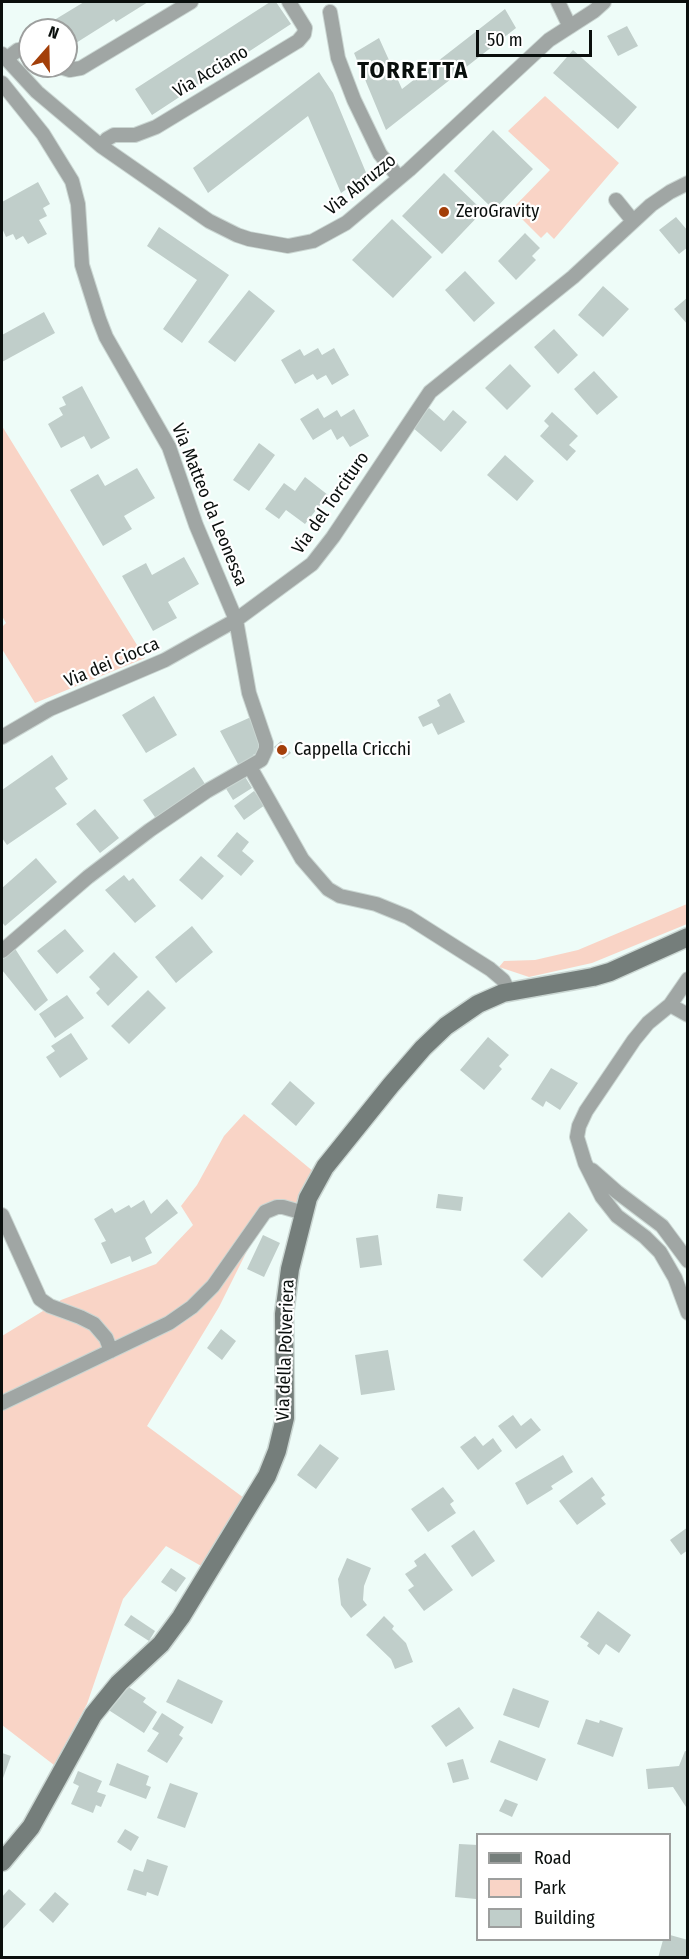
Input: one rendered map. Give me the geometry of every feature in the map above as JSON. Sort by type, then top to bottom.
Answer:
[{"type":"main road","name":"Via della Polveriera","points":[[2,1862],[31,1827],[97,1709],[119,1683],[166,1638],[181,1617],[267,1476],[284,1428],[286,1401],[284,1328],[290,1269],[304,1213],[314,1186],[325,1167],[423,1048],[446,1026],[470,1009],[489,998],[509,992],[593,977],[629,965],[687,937]]},
{"type":"street","points":[[78,69],[191,2]]},
{"type":"street","name":"Via Acciano","points":[[101,146],[114,135],[135,135],[156,127],[298,40],[304,34],[305,28],[289,2]]},
{"type":"street","points":[[558,2],[569,25]]},
{"type":"street","name":"Via Abruzzo","points":[[4,56],[38,92],[101,146],[220,227],[243,237],[275,245],[301,244],[324,236],[346,223],[399,178],[549,39],[594,11],[604,2]]},
{"type":"street","points":[[330,12],[338,58],[354,100],[380,154],[399,178]]},
{"type":"street","points":[[4,56],[18,50]]},
{"type":"street","name":"Via Matteo da Leonessa","points":[[2,84],[43,134],[72,181],[78,204],[82,265],[99,319],[106,337],[169,447],[199,534],[236,620]]},
{"type":"street","name":"Via del Torcituro","points":[[236,620],[312,564],[333,537],[430,392],[573,277],[661,197],[687,183]]},
{"type":"street","points":[[616,200],[633,221]]},
{"type":"street","points":[[2,951],[88,877],[150,830],[207,791],[250,767],[264,755],[266,743],[249,693],[236,620]]},
{"type":"street","name":"Via dei Ciocca","points":[[2,737],[50,709],[165,660],[236,620]]},
{"type":"street","points":[[250,767],[302,859],[328,889],[340,896],[376,904],[408,916],[490,969],[503,980],[509,992]]},
{"type":"street","points":[[668,947],[680,947],[687,952]]},
{"type":"street","points":[[687,979],[670,1005],[643,1028],[593,1100],[578,1129],[577,1137],[593,1181],[609,1207],[622,1221],[649,1240],[666,1260],[687,1313]]},
{"type":"street","points":[[670,1005],[687,1015]]},
{"type":"street","points":[[579,1147],[586,1162],[598,1176],[662,1226],[687,1261]]},
{"type":"street","points":[[2,1403],[169,1323],[192,1307],[225,1272],[265,1212],[283,1207],[304,1213]]},
{"type":"street","points":[[2,1215],[40,1299],[50,1306],[94,1324],[106,1338],[111,1351]]},
{"type":"green space","points":[[545,96],[619,163],[554,239],[547,232],[541,238],[512,209],[550,170],[508,131]]},
{"type":"green space","points":[[2,426],[145,658],[35,703],[2,649],[2,627],[6,623],[2,616]]},
{"type":"green space","points":[[687,904],[687,924],[592,963],[529,977],[499,967],[504,961],[535,960],[578,950]]},
{"type":"green space","points":[[244,1114],[314,1172],[300,1203],[281,1201],[271,1203],[219,1307],[147,1426],[244,1498],[203,1567],[166,1546],[123,1599],[87,1704],[54,1765],[2,1725],[2,1336],[61,1300],[156,1264],[193,1225],[181,1206],[197,1185],[224,1136]]},
{"type":"building","points":[[84,2],[148,2],[116,22],[114,19],[78,42],[78,18],[58,18]]},
{"type":"building","points":[[270,2],[276,2],[291,24],[152,115],[135,89]]},
{"type":"building","points":[[505,9],[516,28],[386,130],[354,53],[379,38],[402,89]]},
{"type":"building","points":[[627,26],[638,46],[618,56],[607,36]]},
{"type":"building","points":[[573,50],[637,107],[618,129],[553,73]]},
{"type":"building","points":[[319,72],[333,93],[367,175],[341,193],[308,116],[208,193],[193,168]]},
{"type":"building","points":[[493,130],[533,169],[494,210],[454,171]]},
{"type":"building","points":[[444,173],[483,211],[442,254],[402,216]]},
{"type":"building","points":[[38,182],[50,204],[43,208],[47,216],[39,220],[47,234],[28,244],[23,236],[16,240],[13,234],[6,237],[2,228],[2,202]]},
{"type":"building","points":[[676,217],[688,231],[688,247],[679,254],[659,230]]},
{"type":"building","points":[[392,219],[432,257],[393,298],[352,260]]},
{"type":"building","points":[[159,227],[229,275],[182,343],[163,329],[197,280],[147,246]]},
{"type":"building","points":[[525,233],[540,248],[532,256],[536,260],[516,280],[498,261]]},
{"type":"building","points":[[465,271],[495,303],[474,322],[445,290]]},
{"type":"building","points":[[603,286],[629,309],[603,337],[578,315]]},
{"type":"building","points":[[249,290],[275,311],[235,362],[208,342]]},
{"type":"building","points":[[688,297],[688,325],[674,309]]},
{"type":"building","points":[[44,312],[55,333],[2,362],[2,335]]},
{"type":"building","points":[[554,329],[578,355],[558,374],[534,347]]},
{"type":"building","points":[[318,348],[322,355],[334,348],[349,375],[332,385],[326,375],[317,380],[313,374],[295,384],[281,360],[300,349],[304,356]]},
{"type":"building","points":[[510,364],[531,386],[507,410],[485,388]]},
{"type":"building","points":[[594,371],[618,397],[597,415],[574,389]]},
{"type":"building","points":[[82,386],[110,438],[91,449],[84,436],[61,448],[48,424],[63,415],[59,408],[66,405],[62,397]]},
{"type":"building","points":[[318,408],[324,418],[337,410],[341,417],[354,409],[369,436],[350,447],[343,436],[337,440],[331,429],[313,440],[300,419]]},
{"type":"building","points":[[429,408],[444,421],[453,410],[467,422],[441,452],[412,427]]},
{"type":"building","points":[[552,412],[578,436],[569,445],[576,451],[567,461],[540,436],[549,426],[544,421]]},
{"type":"building","points":[[259,443],[275,455],[249,491],[233,480]]},
{"type":"building","points":[[505,455],[534,481],[517,501],[487,475]]},
{"type":"building","points":[[137,468],[155,498],[124,516],[132,529],[103,546],[70,490],[98,474],[105,486]]},
{"type":"building","points":[[305,477],[328,495],[305,524],[286,510],[279,519],[265,509],[284,483],[295,491]]},
{"type":"building","points":[[184,557],[199,584],[168,602],[177,618],[153,631],[122,576],[146,563],[152,575]]},
{"type":"building","points":[[450,693],[465,722],[438,735],[432,723],[423,727],[418,717],[440,706],[437,700]]},
{"type":"building","points":[[154,696],[177,735],[146,753],[122,715]]},
{"type":"building","points":[[251,717],[262,751],[253,755],[254,759],[239,766],[220,731]]},
{"type":"building","name":"Cappella Cricchi","points":[[281,741],[291,753],[283,759],[274,747]]},
{"type":"building","points":[[52,755],[68,779],[55,788],[67,804],[7,845],[2,838],[2,790]]},
{"type":"building","points":[[194,767],[207,787],[157,820],[143,800]]},
{"type":"building","points":[[244,775],[252,788],[233,800],[225,787]]},
{"type":"building","points":[[254,791],[265,805],[244,820],[234,806]]},
{"type":"building","points":[[95,809],[119,838],[100,853],[76,824]]},
{"type":"building","points":[[237,832],[249,842],[242,851],[254,861],[241,876],[217,856]]},
{"type":"building","points":[[201,856],[224,876],[202,900],[179,880]]},
{"type":"building","points":[[36,858],[57,882],[5,926],[2,922],[2,888]]},
{"type":"building","points":[[124,875],[129,881],[133,878],[156,906],[135,923],[105,890]]},
{"type":"building","points":[[192,926],[213,952],[176,983],[155,957]]},
{"type":"building","points":[[65,929],[84,951],[57,974],[37,951]]},
{"type":"building","points":[[14,947],[48,1000],[35,1011],[2,970],[2,960]]},
{"type":"building","points":[[114,952],[138,977],[108,1006],[96,993],[100,989],[89,977]]},
{"type":"building","points":[[148,990],[166,1008],[129,1044],[111,1026]]},
{"type":"building","points":[[67,995],[84,1018],[55,1038],[39,1014]]},
{"type":"building","points":[[71,1033],[88,1059],[60,1078],[46,1057],[55,1051],[51,1046]]},
{"type":"building","points":[[488,1037],[509,1055],[499,1066],[502,1069],[484,1090],[460,1070]]},
{"type":"building","points":[[551,1068],[578,1083],[560,1110],[546,1101],[543,1107],[531,1099]]},
{"type":"building","points":[[290,1081],[315,1103],[296,1126],[271,1104]]},
{"type":"building","points":[[438,1194],[463,1197],[461,1211],[436,1208]]},
{"type":"building","points":[[167,1199],[178,1213],[145,1238],[152,1253],[132,1262],[130,1256],[111,1264],[101,1243],[106,1241],[94,1219],[112,1208],[115,1213],[129,1205],[131,1208],[144,1200],[151,1214]]},
{"type":"building","points":[[569,1212],[588,1230],[542,1278],[523,1260]]},
{"type":"building","points":[[263,1235],[280,1243],[264,1277],[247,1269]]},
{"type":"building","points":[[378,1235],[382,1265],[360,1268],[356,1238]]},
{"type":"building","points":[[221,1329],[236,1341],[222,1360],[207,1348]]},
{"type":"building","points":[[388,1350],[395,1390],[361,1395],[355,1355]]},
{"type":"building","points":[[513,1415],[521,1426],[531,1418],[541,1430],[516,1449],[498,1426]]},
{"type":"building","points":[[475,1436],[483,1446],[493,1438],[502,1451],[478,1470],[460,1447]]},
{"type":"building","points":[[320,1444],[339,1458],[316,1489],[297,1475]]},
{"type":"building","points":[[563,1455],[573,1472],[551,1486],[553,1489],[527,1505],[515,1483]]},
{"type":"building","points":[[592,1477],[605,1495],[601,1498],[606,1504],[577,1525],[559,1501]]},
{"type":"building","points":[[443,1487],[454,1501],[450,1504],[456,1513],[428,1532],[411,1509]]},
{"type":"building","points":[[688,1527],[688,1550],[681,1555],[670,1540]]},
{"type":"building","points":[[474,1530],[495,1561],[472,1577],[451,1546]]},
{"type":"building","points":[[425,1553],[453,1590],[424,1611],[408,1590],[414,1586],[405,1574],[417,1566],[414,1561]]},
{"type":"building","points":[[347,1558],[371,1568],[364,1586],[363,1600],[367,1605],[351,1618],[341,1605],[338,1579]]},
{"type":"building","points":[[171,1568],[186,1578],[176,1592],[161,1582]]},
{"type":"building","points":[[598,1611],[631,1635],[619,1653],[606,1644],[599,1655],[587,1646],[589,1643],[580,1637]]},
{"type":"building","points":[[131,1615],[155,1631],[149,1641],[124,1625]]},
{"type":"building","points":[[384,1616],[394,1626],[392,1629],[406,1643],[413,1662],[395,1669],[391,1659],[366,1635]]},
{"type":"building","points":[[178,1679],[223,1701],[212,1724],[166,1702]]},
{"type":"building","points":[[127,1686],[146,1698],[143,1702],[157,1712],[144,1733],[107,1709],[116,1697],[119,1699]]},
{"type":"building","points":[[513,1688],[549,1701],[539,1728],[503,1715]]},
{"type":"building","points":[[459,1707],[474,1728],[446,1747],[431,1726]]},
{"type":"building","points":[[162,1713],[184,1727],[179,1735],[183,1738],[167,1763],[147,1751],[159,1733],[152,1729]]},
{"type":"building","points":[[586,1719],[599,1723],[600,1720],[623,1728],[613,1757],[577,1744]]},
{"type":"building","points":[[499,1740],[546,1759],[537,1781],[490,1762]]},
{"type":"building","points":[[685,1751],[688,1752],[688,1810],[673,1787],[648,1789],[646,1769],[679,1766]]},
{"type":"building","points":[[2,1753],[11,1756],[2,1781]]},
{"type":"building","points":[[463,1759],[469,1779],[453,1783],[447,1763]]},
{"type":"building","points":[[117,1763],[149,1776],[146,1785],[151,1787],[146,1799],[109,1785]]},
{"type":"building","points":[[78,1771],[102,1781],[97,1792],[106,1795],[101,1807],[96,1805],[93,1813],[71,1804],[79,1786],[73,1783]]},
{"type":"building","points":[[170,1783],[198,1793],[185,1828],[157,1818]]},
{"type":"building","points":[[505,1799],[518,1804],[512,1817],[499,1811]]},
{"type":"building","points":[[125,1829],[139,1837],[131,1851],[117,1842]]},
{"type":"building","points":[[459,1844],[476,1845],[476,1899],[455,1897]]},
{"type":"building","points":[[147,1859],[168,1866],[158,1896],[147,1892],[146,1896],[127,1890],[134,1869],[143,1872]]},
{"type":"building","points":[[9,1889],[26,1904],[2,1930],[2,1897]]},
{"type":"building","points":[[55,1892],[69,1904],[53,1923],[39,1910]]},
{"type":"building","points":[[671,1935],[688,1940],[688,1958],[658,1958],[663,1941],[671,1941]]},
{"type":"place","name":"ZeroGravity","points":[[444,212]]},
{"type":"place","name":"Cappella Cricchi","points":[[282,750]]},
{"type":"district","name":"TORRETTA","points":[[413,71]]}]
